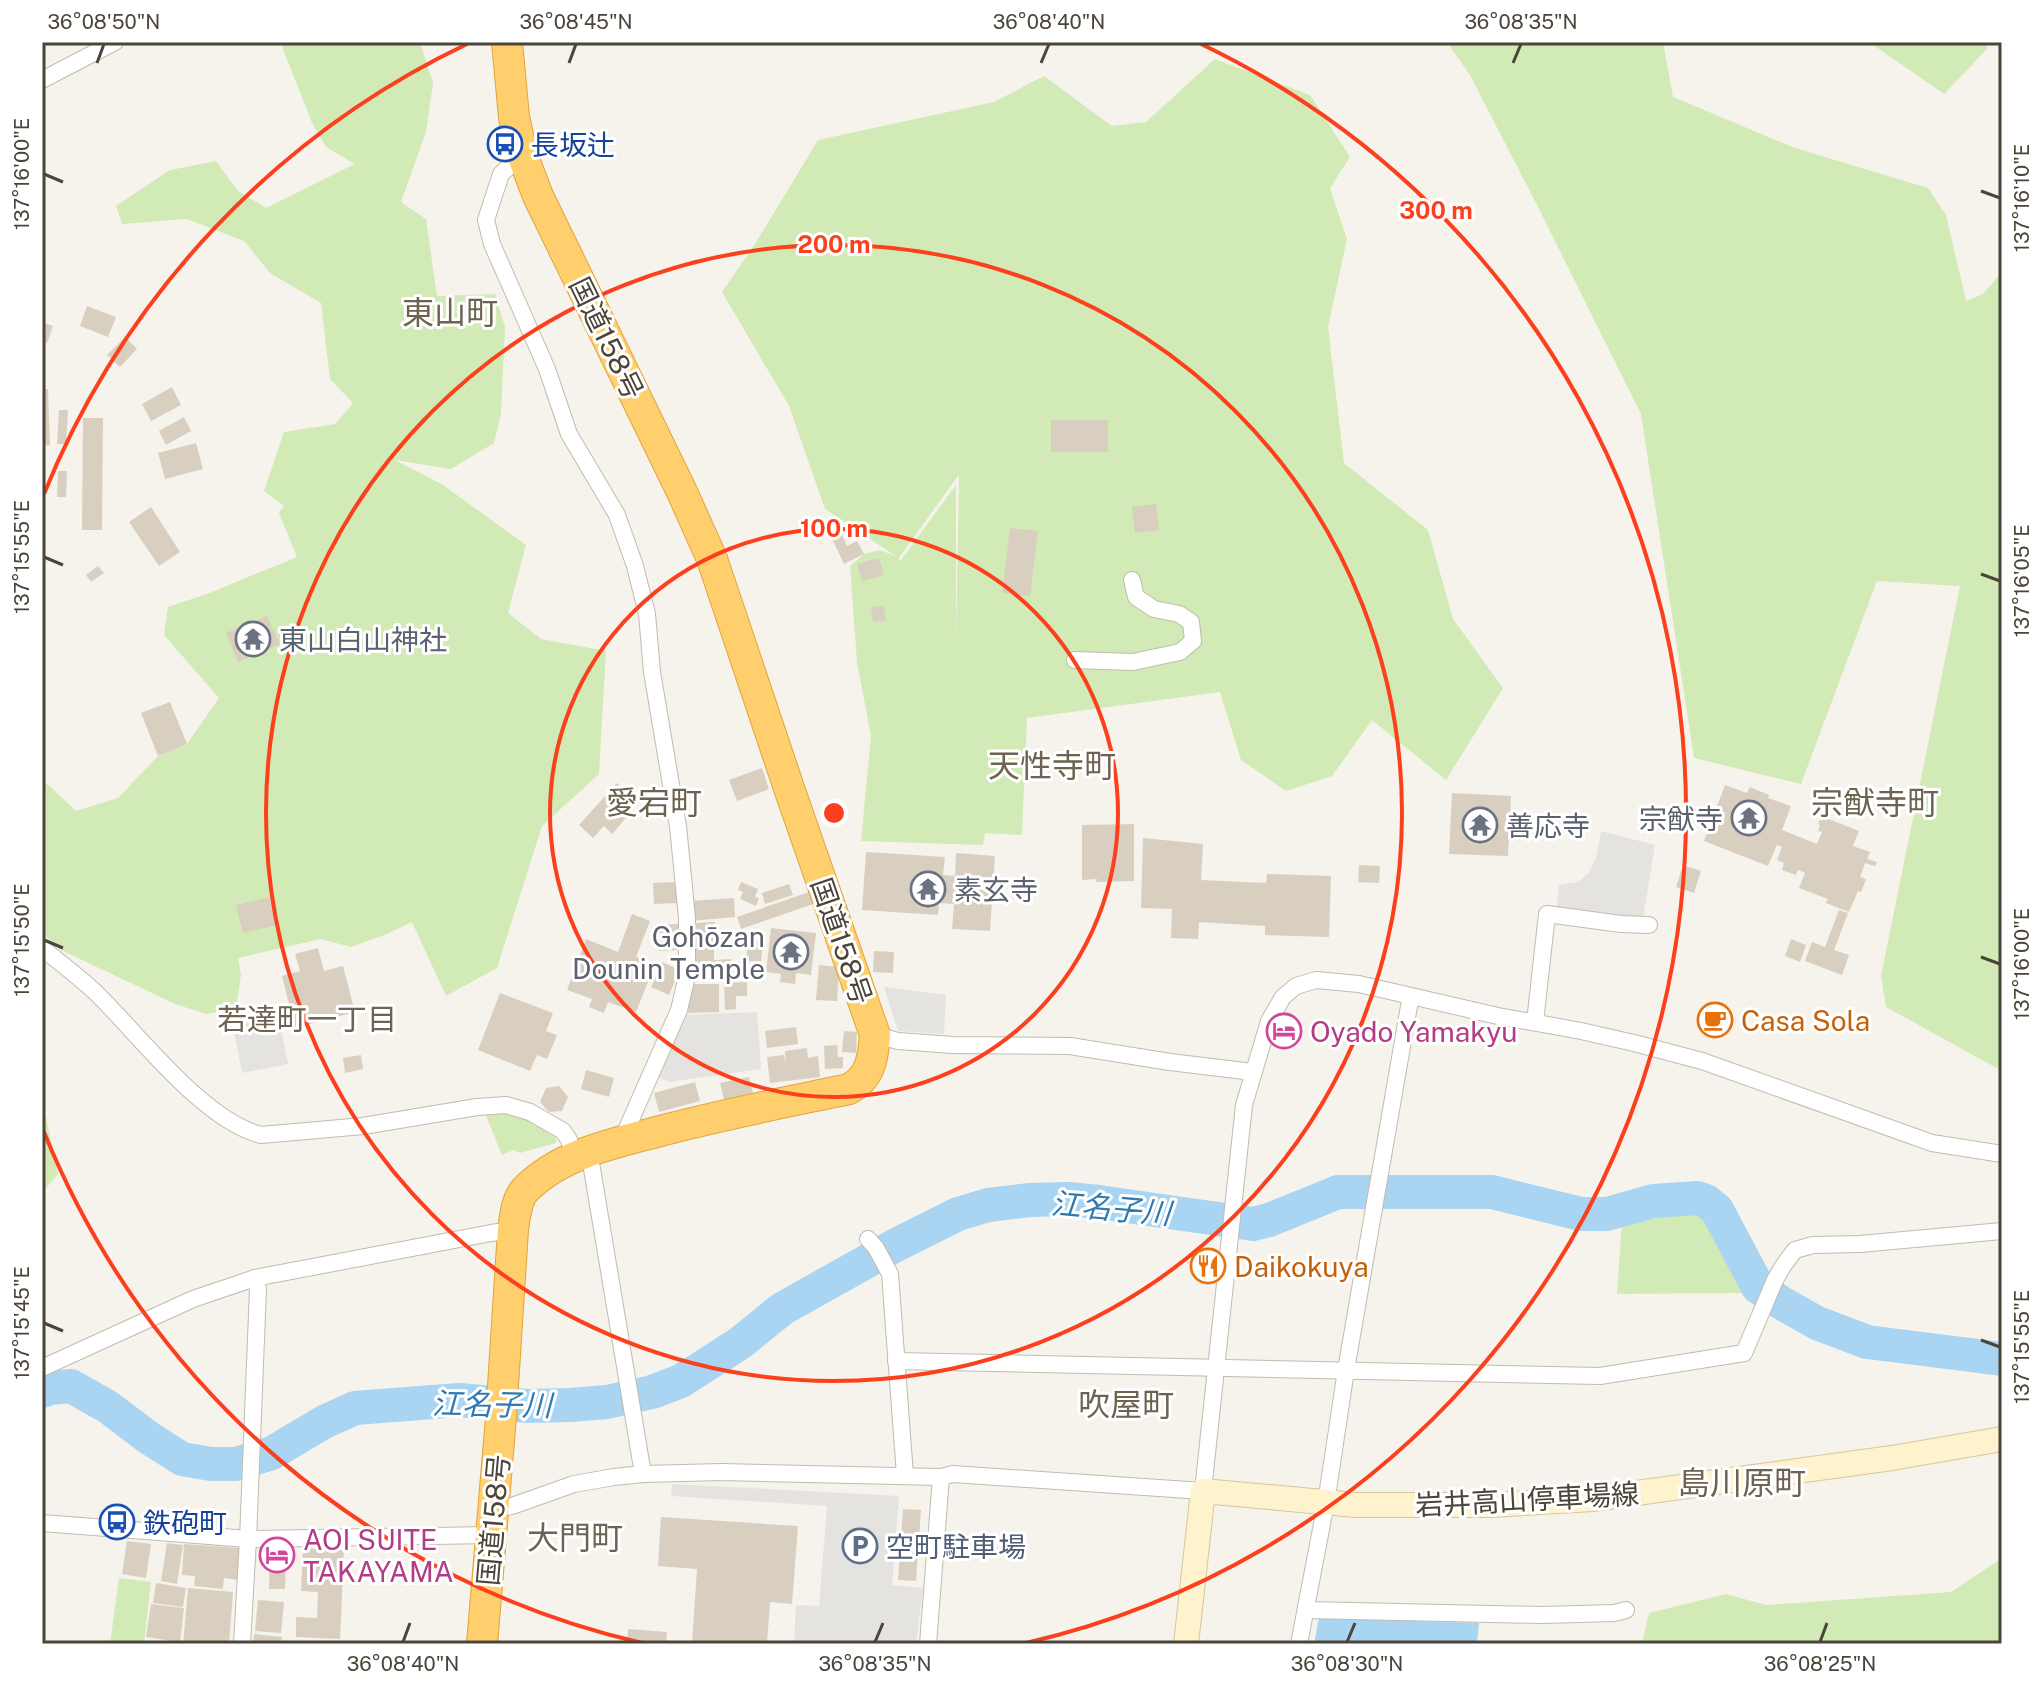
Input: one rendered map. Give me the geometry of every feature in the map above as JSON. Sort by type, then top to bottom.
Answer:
[{"type":"highway","name":"国道158号","points":[[482,1644],[513,1230],[517,1204],[523,1192],[558,1165],[581,1154],[719,1116],[849,1089],[867,1074],[872,1062],[875,1035],[712,559],[538,196],[522,154],[514,117],[507,42]]},
{"type":"main road","name":"岩井高山停車場線","points":[[1203,1491],[1326,1503],[1438,1506],[1593,1499],[1892,1458],[2002,1439]]},
{"type":"main road","points":[[1186,1644],[1203,1491]]},
{"type":"street","points":[[42,80],[115,42]]},
{"type":"street","points":[[522,154],[501,174],[486,220],[492,244],[547,369],[569,434],[617,515],[635,566],[647,614],[652,672],[665,741],[687,918],[687,976],[679,1010],[621,1142]]},
{"type":"street","points":[[1075,660],[1133,662],[1180,652],[1193,641],[1191,622],[1179,614],[1154,609],[1136,597],[1132,580]]},
{"type":"street","points":[[1535,1022],[1547,914],[1649,925]]},
{"type":"street","points":[[42,948],[94,991],[185,1085],[209,1106],[249,1132],[261,1135],[363,1126],[506,1105],[530,1112],[563,1131],[581,1154],[643,1474]]},
{"type":"street","points":[[42,1523],[248,1539],[492,1523],[512,1506],[574,1484],[643,1474],[721,1472],[941,1477],[953,1474],[1203,1491],[1244,1105],[1269,1021],[1283,997],[1296,986],[1316,980],[1359,984],[1621,1040],[1702,1061],[1932,1143],[2002,1154]]},
{"type":"street","points":[[1299,1644],[1412,997]]},
{"type":"street","points":[[875,1035],[898,1041],[953,1045],[1070,1046],[1253,1072]]},
{"type":"street","points":[[42,1368],[193,1299],[255,1278],[513,1230]]},
{"type":"street","points":[[896,1361],[1600,1376],[1744,1353],[1775,1280],[1795,1250],[1813,1245],[1860,1244],[2002,1231]]},
{"type":"street","points":[[872,1243],[890,1274],[905,1475]]},
{"type":"street","points":[[242,1644],[258,1289],[255,1278]]},
{"type":"street","points":[[928,1644],[941,1477]]},
{"type":"street","points":[[1307,1610],[1543,1615],[1626,1610]]},
{"type":"green space","points":[[282,42],[420,42],[433,83],[426,132],[401,202],[426,219],[437,296],[495,294],[505,327],[501,414],[494,443],[451,469],[395,460],[443,485],[526,545],[508,613],[541,639],[606,651],[599,774],[542,826],[497,968],[446,996],[412,922],[351,947],[321,939],[238,958],[241,974],[236,1009],[206,1014],[175,1004],[61,950],[42,933],[42,779],[76,811],[118,798],[158,756],[187,744],[219,698],[164,635],[168,607],[297,557],[279,513],[284,506],[264,491],[284,432],[335,424],[353,403],[330,379],[321,303],[270,273],[244,241],[187,219],[122,224],[116,206],[170,170],[216,161],[238,191],[266,208],[355,164],[326,147],[312,123]]},
{"type":"green space","points":[[1447,42],[1663,42],[1673,97],[1795,148],[1928,188],[1946,215],[1966,301],[1983,294],[2002,272],[2002,1071],[1886,1007],[1881,976],[1960,586],[1877,581],[1801,784],[1694,758],[1641,414],[1470,75]]},
{"type":"green space","points":[[1869,42],[1983,42],[1988,48],[1944,94]]},
{"type":"green space","points":[[1215,59],[1310,95],[1350,157],[1330,188],[1347,239],[1328,327],[1344,463],[1428,530],[1453,619],[1503,688],[1446,780],[1372,720],[1332,776],[1286,791],[1241,760],[1220,692],[1027,718],[1022,835],[985,833],[983,845],[861,841],[871,737],[857,662],[850,566],[864,554],[880,550],[897,557],[825,509],[789,406],[722,292],[818,140],[994,102],[1044,76],[1112,126],[1146,122]],"holes":[[[959,476],[956,641],[956,485],[901,560],[898,559]]]},
{"type":"green space","points":[[490,1111],[491,1114],[507,1113],[533,1122],[556,1135],[556,1143],[520,1153],[513,1150],[502,1155],[485,1113]]},
{"type":"green space","points":[[42,1115],[46,1117],[58,1174],[42,1193]]},
{"type":"green space","points":[[1669,1208],[1696,1213],[1706,1223],[1746,1293],[1617,1294],[1622,1221]]},
{"type":"green space","points":[[2002,1558],[2002,1644],[1642,1644],[1649,1613],[1726,1594],[1766,1605],[1951,1592]]},
{"type":"green space","points":[[119,1578],[151,1582],[144,1644],[110,1644]]},
{"type":"shaded area","points":[[1601,831],[1655,845],[1643,918],[1557,908],[1559,885],[1578,882],[1589,873],[1596,858]]},
{"type":"shaded area","points":[[884,987],[946,995],[944,1034],[898,1031]]},
{"type":"shaded area","points":[[757,1012],[761,1069],[669,1082],[656,1076],[681,1015]]},
{"type":"shaded area","points":[[279,1017],[288,1064],[242,1073],[233,1026]]},
{"type":"shaded area","name":"空町駐車場","points":[[672,1484],[899,1496],[892,1585],[923,1588],[916,1644],[794,1644],[796,1605],[819,1606],[827,1506],[671,1496]]},
{"type":"water","points":[[1319,1618],[1479,1623],[1477,1644],[1314,1644]]},
{"type":"building","points":[[87,306],[116,317],[108,337],[80,326]]},
{"type":"building","points":[[42,322],[53,326],[47,343],[42,341]]},
{"type":"building","points":[[125,337],[137,349],[120,367],[107,355]]},
{"type":"building","points":[[172,387],[181,405],[151,421],[142,404]]},
{"type":"building","points":[[42,389],[48,389],[50,445],[42,446]]},
{"type":"building","points":[[59,410],[68,410],[66,444],[57,444]]},
{"type":"building","points":[[184,417],[191,431],[166,445],[159,431]]},
{"type":"building","points":[[83,418],[103,418],[102,530],[82,530]]},
{"type":"building","points":[[1051,420],[1108,420],[1108,452],[1051,452]]},
{"type":"building","points":[[196,443],[203,469],[165,479],[158,453]]},
{"type":"building","points":[[58,471],[67,471],[66,497],[57,497]]},
{"type":"building","points":[[1156,504],[1159,530],[1135,533],[1132,507]]},
{"type":"building","points":[[151,507],[180,552],[159,566],[129,522]]},
{"type":"building","points":[[839,528],[847,546],[857,541],[864,554],[844,564],[829,532]]},
{"type":"building","points":[[1010,528],[1038,531],[1030,596],[1002,593]]},
{"type":"building","points":[[879,558],[884,575],[862,581],[857,564]]},
{"type":"building","points":[[98,566],[104,573],[91,582],[86,575]]},
{"type":"building","points":[[884,606],[886,621],[873,622],[871,607]]},
{"type":"building","name":"東山白山神社","points":[[267,616],[280,644],[238,662],[226,633]]},
{"type":"building","points":[[170,702],[187,744],[158,756],[141,713]]},
{"type":"building","points":[[762,768],[769,789],[737,801],[729,780]]},
{"type":"building","points":[[617,783],[631,796],[619,810],[626,818],[612,834],[604,826],[593,838],[579,825]]},
{"type":"building","points":[[1725,785],[1747,793],[1750,787],[1769,795],[1768,798],[1791,806],[1782,830],[1817,844],[1822,832],[1818,831],[1821,816],[1859,831],[1853,846],[1870,852],[1867,859],[1877,862],[1875,866],[1865,863],[1860,877],[1866,879],[1849,912],[1826,903],[1828,899],[1799,888],[1805,873],[1798,870],[1796,875],[1782,870],[1784,863],[1777,860],[1782,847],[1777,845],[1768,866],[1704,841]]},
{"type":"building","name":"善応寺","points":[[1452,793],[1511,796],[1508,856],[1449,854]]},
{"type":"building","points":[[1134,824],[1134,881],[1082,880],[1082,825]]},
{"type":"building","points":[[1143,838],[1203,844],[1201,880],[1266,883],[1267,874],[1331,876],[1329,937],[1265,935],[1265,926],[1199,922],[1198,939],[1171,938],[1172,909],[1141,908]]},
{"type":"building","name":"素玄寺","points":[[866,852],[945,857],[943,875],[955,876],[956,853],[995,856],[990,931],[952,929],[954,904],[939,903],[938,915],[862,910]]},
{"type":"building","points":[[1359,865],[1380,866],[1379,883],[1358,882]]},
{"type":"building","points":[[1683,865],[1701,871],[1694,893],[1676,887]]},
{"type":"building","points":[[676,882],[677,903],[654,904],[653,883]]},
{"type":"building","points":[[741,882],[758,889],[756,906],[740,899],[743,892],[738,890]]},
{"type":"building","points":[[789,884],[793,895],[765,904],[762,893]]},
{"type":"building","points":[[809,892],[813,904],[741,929],[737,917]]},
{"type":"building","points":[[270,897],[277,925],[243,933],[236,905]]},
{"type":"building","points":[[734,898],[735,917],[691,921],[690,901]]},
{"type":"building","points":[[1839,910],[1848,913],[1834,950],[1849,955],[1842,975],[1805,961],[1812,942],[1825,947]]},
{"type":"building","points":[[632,914],[650,921],[636,957],[655,964],[636,1012],[608,1002],[604,1013],[589,1007],[592,999],[567,990],[586,939],[618,952]]},
{"type":"building","points":[[715,922],[715,930],[725,929],[726,945],[714,945],[714,960],[731,959],[731,973],[695,974],[693,923]]},
{"type":"building","points":[[679,924],[680,950],[659,951],[659,925]]},
{"type":"building","name":"Gohōzan Dounin Temple","points":[[771,928],[816,933],[811,975],[796,973],[795,984],[780,982],[781,974],[766,972]]},
{"type":"building","points":[[1791,939],[1806,945],[1800,962],[1785,956]]},
{"type":"building","points":[[748,940],[763,942],[761,962],[746,961]]},
{"type":"building","points":[[318,948],[324,971],[343,966],[355,1012],[295,1028],[282,976],[300,971],[295,954]]},
{"type":"building","points":[[874,951],[894,952],[893,973],[873,972]]},
{"type":"building","points":[[662,962],[680,970],[669,995],[651,987]]},
{"type":"building","points":[[819,965],[839,967],[837,1001],[816,1000]]},
{"type":"building","points":[[747,982],[747,996],[736,996],[736,1009],[725,1010],[724,983]]},
{"type":"building","points":[[687,984],[719,984],[719,1012],[688,1013]]},
{"type":"building","points":[[500,993],[553,1013],[546,1031],[557,1035],[547,1059],[537,1055],[530,1071],[478,1050]]},
{"type":"building","points":[[796,1027],[798,1044],[767,1048],[765,1031]]},
{"type":"building","points":[[844,1031],[857,1032],[856,1053],[842,1052]]},
{"type":"building","points":[[837,1045],[838,1057],[843,1057],[843,1068],[825,1069],[824,1046]]},
{"type":"building","points":[[807,1048],[808,1058],[818,1056],[820,1077],[770,1083],[767,1057],[784,1055],[786,1065],[785,1051]]},
{"type":"building","points":[[361,1055],[363,1069],[345,1073],[343,1058]]},
{"type":"building","points":[[586,1070],[614,1078],[609,1097],[581,1089]]},
{"type":"building","points":[[749,1077],[753,1093],[724,1100],[720,1083]]},
{"type":"building","points":[[695,1082],[700,1101],[659,1112],[654,1093]]},
{"type":"building","points":[[559,1086],[568,1097],[562,1111],[549,1112],[540,1102],[546,1088]]},
{"type":"building","points":[[903,1509],[921,1510],[916,1581],[898,1580]]},
{"type":"building","points":[[661,1517],[798,1526],[792,1604],[770,1602],[767,1644],[692,1644],[697,1569],[658,1566]]},
{"type":"building","points":[[127,1541],[151,1544],[146,1578],[122,1574]]},
{"type":"building","points":[[167,1543],[183,1545],[177,1584],[161,1581]]},
{"type":"building","points":[[184,1544],[241,1548],[238,1580],[224,1578],[223,1589],[194,1586],[195,1576],[182,1575]]},
{"type":"building","name":"AOI SUITE TAKAYAMA","points":[[270,1547],[286,1548],[285,1589],[269,1589]]},
{"type":"building","points":[[303,1548],[344,1550],[340,1639],[296,1637],[296,1617],[317,1618],[318,1592],[301,1591]]},
{"type":"building","points":[[156,1583],[186,1588],[183,1607],[153,1603]]},
{"type":"building","points":[[188,1588],[233,1592],[229,1644],[183,1644]]},
{"type":"building","points":[[258,1600],[284,1602],[281,1633],[255,1631]]},
{"type":"building","points":[[151,1604],[184,1608],[180,1642],[146,1637]]},
{"type":"building","points":[[628,1629],[667,1632],[666,1644],[627,1644]]},
{"type":"building","points":[[254,1634],[282,1637],[281,1644],[253,1644]]},
{"type":"waterway","name":"江名子川","points":[[42,1391],[71,1386],[108,1407],[182,1459],[236,1464],[272,1453],[324,1422],[355,1408],[459,1400],[528,1406],[570,1405],[607,1402],[652,1392],[681,1381],[740,1343],[782,1309],[896,1245],[958,1214],[988,1205],[1068,1199],[1253,1224],[1338,1192],[1492,1192],[1581,1214],[1607,1214],[1653,1201],[1697,1198],[1717,1210],[1758,1287],[1817,1323],[1867,1342],[2002,1359]]},
{"type":"place","name":"長坂辻","points":[[505,144]]},
{"type":"place","name":"東山白山神社","points":[[253,639]]},
{"type":"place","name":"宗猷寺","points":[[1749,818]]},
{"type":"place","name":"善応寺","points":[[1480,825]]},
{"type":"place","name":"素玄寺","points":[[928,889]]},
{"type":"place","name":"Gohōzan Dounin Temple","points":[[791,952]]},
{"type":"place","name":"Casa Sola","points":[[1715,1020]]},
{"type":"place","name":"Oyado Yamakyu","points":[[1284,1031]]},
{"type":"place","name":"Daikokuya","points":[[1208,1266]]},
{"type":"place","name":"鉄砲町","points":[[117,1522]]},
{"type":"place","name":"空町駐車場","points":[[860,1546]]},
{"type":"place","name":"AOI SUITE TAKAYAMA","points":[[277,1555]]},
{"type":"district","name":"東山町","points":[[450,312]]},
{"type":"district","name":"天性寺町","points":[[1052,765]]},
{"type":"district","name":"愛宕町","points":[[654,802]]},
{"type":"district","name":"宗猷寺町","points":[[1875,802]]},
{"type":"district","name":"若達町一丁目","points":[[307,1019]]},
{"type":"district","name":"吹屋町","points":[[1126,1404]]},
{"type":"district","name":"島川原町","points":[[1742,1482]]},
{"type":"district","name":"大門町","points":[[575,1537]]}]
